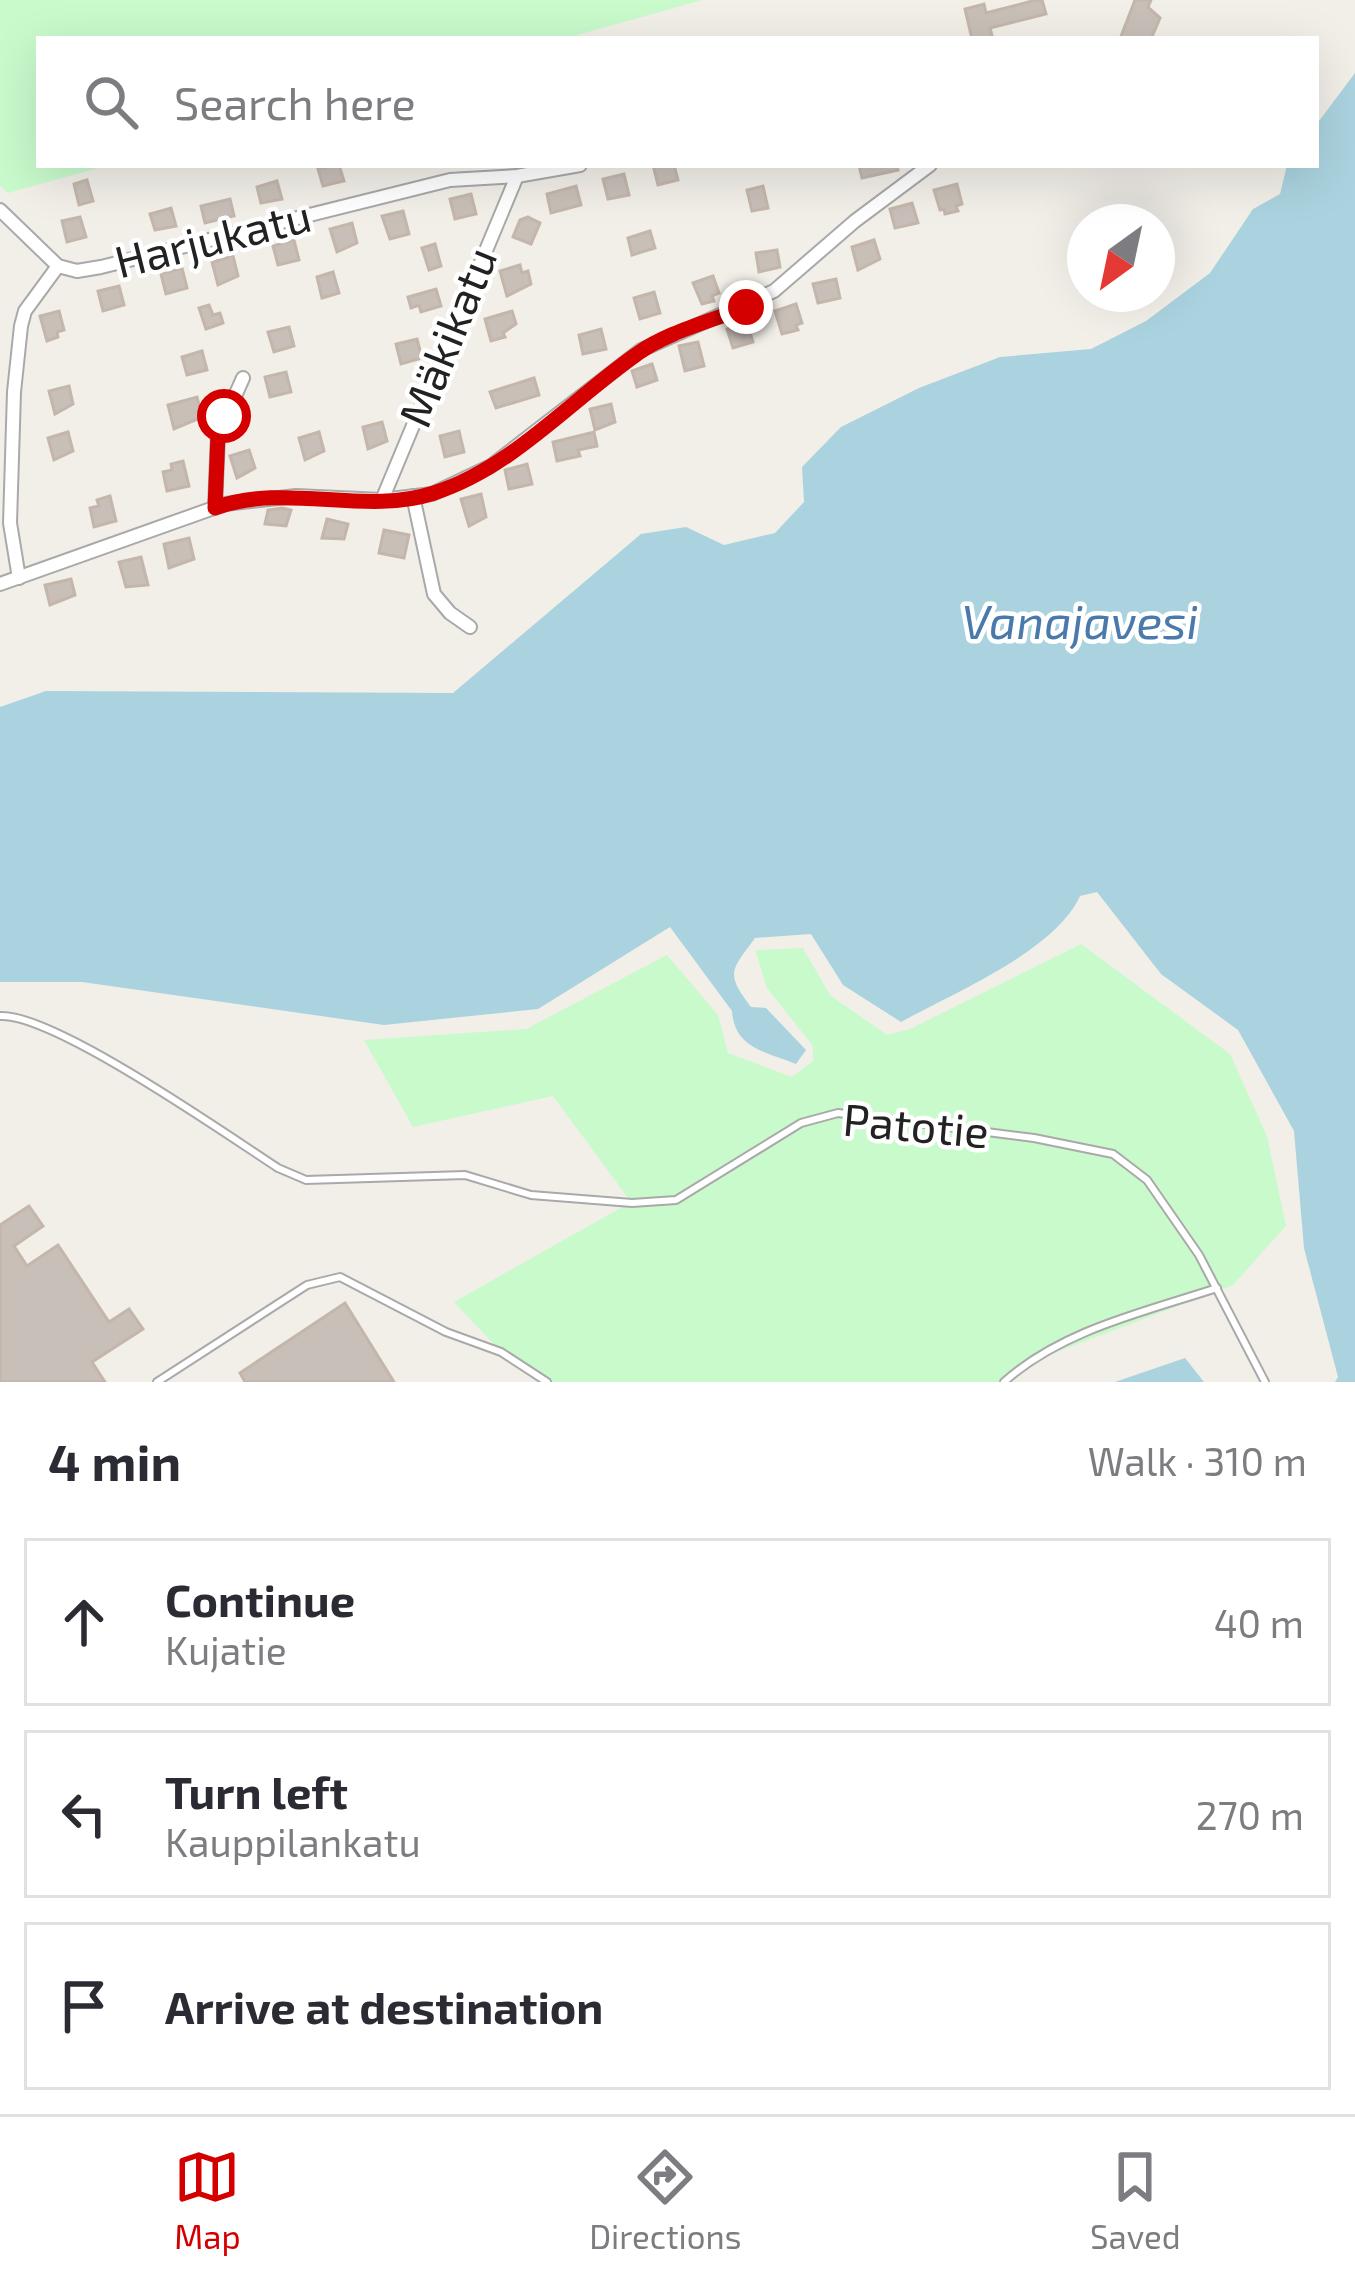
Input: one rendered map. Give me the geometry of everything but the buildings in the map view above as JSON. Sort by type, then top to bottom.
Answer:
[{"type":"street","name":"Harjukatu","points":[[58,266],[77,271],[101,267],[450,180],[563,168]]},
{"type":"street","points":[[0,584],[215,508],[296,496],[382,500],[432,494],[491,466],[641,350],[773,291],[926,168]]},
{"type":"street","name":"Mäkikatu","points":[[382,500],[517,176]]},
{"type":"street","points":[[0,210],[58,266],[25,311],[22,326],[14,392],[10,523],[19,578]]},
{"type":"street","points":[[215,508],[218,434],[243,378]]},
{"type":"street","points":[[413,496],[434,594],[470,627]]},
{"type":"lane","name":"Patotie","points":[[0,1016],[13,1015],[63,1035],[278,1168],[306,1180],[465,1175],[531,1195],[632,1203],[676,1200],[801,1123],[838,1113],[1034,1138],[1113,1154],[1147,1180],[1199,1255],[1265,1382]]},
{"type":"lane","points":[[157,1382],[308,1285],[331,1276],[446,1332],[501,1352],[547,1382]]},
{"type":"lane","points":[[1004,1382],[1024,1364],[1090,1330],[1216,1288]]},
{"type":"green space","points":[[0,0],[703,0],[574,36],[36,36],[36,168],[98,168],[8,193],[0,186]]},
{"type":"green space","points":[[1081,944],[1230,1054],[1267,1136],[1286,1226],[1233,1285],[1025,1364],[1004,1382],[547,1382],[501,1352],[454,1302],[631,1202],[553,1096],[413,1127],[364,1040],[526,1029],[667,955],[718,1015],[728,1053],[792,1077],[813,1061],[813,1046],[767,988],[755,950],[803,948],[830,995],[887,1035],[910,1029]]},
{"type":"water","name":"Vanajavesi","points":[[1355,73],[1355,1382],[1335,1382],[1338,1377],[1304,1248],[1294,1131],[1238,1030],[1161,974],[1097,892],[1080,896],[1049,935],[1026,952],[901,1022],[843,985],[811,934],[755,938],[736,965],[737,987],[751,1007],[766,1008],[806,1050],[796,1064],[745,1041],[732,1011],[670,927],[538,1009],[384,1025],[82,982],[0,982],[0,707],[46,691],[453,693],[641,534],[686,527],[724,545],[775,533],[804,502],[802,467],[841,427],[919,388],[1000,357],[1091,349],[1158,312],[1175,312],[1175,299],[1210,273],[1253,209],[1280,194],[1286,168],[1319,168],[1319,121]]},
{"type":"water","points":[[1185,1358],[1204,1382],[1115,1382]]},
{"type":"route","points":[[224,416],[218,434],[215,508],[296,496],[382,500],[432,494],[491,466],[641,350],[746,307]]}]
